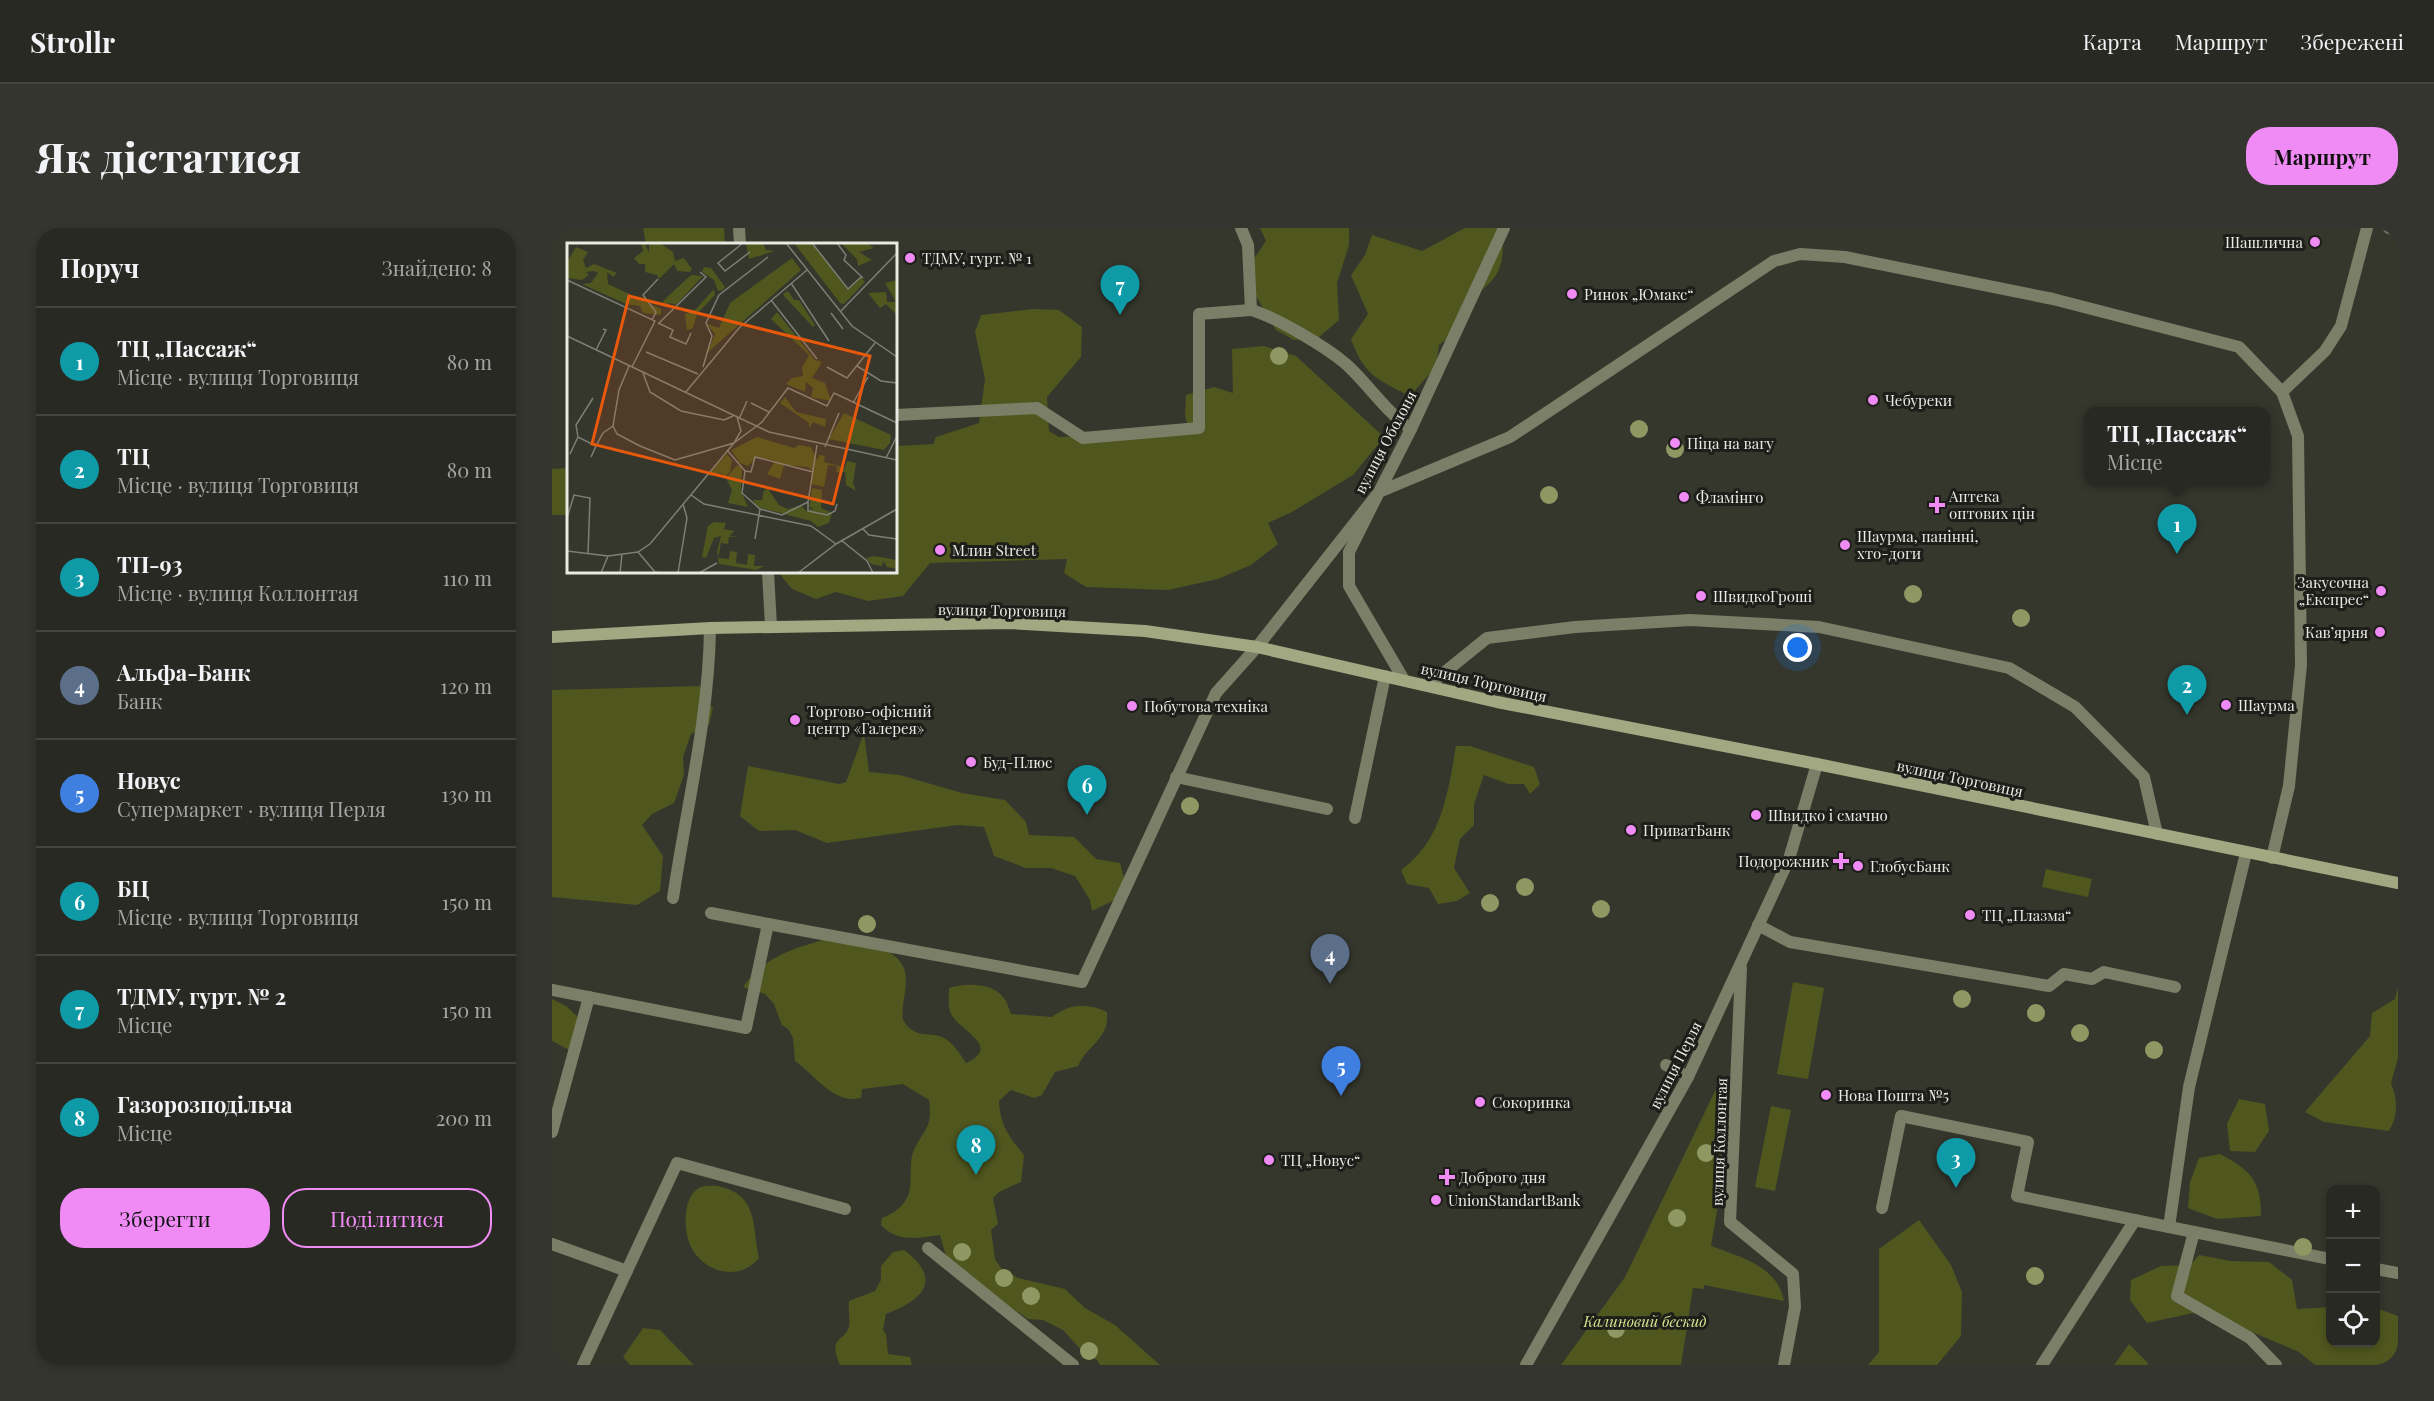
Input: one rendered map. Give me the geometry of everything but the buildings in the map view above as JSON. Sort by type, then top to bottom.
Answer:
[{"type":"main road","name":"вулиця Торговиця","points":[[552,637],[710,628],[1009,623],[1145,631],[1257,647],[1497,702],[1817,764],[2398,883]]},
{"type":"street","points":[[739,228],[740,243]]},
{"type":"street","points":[[1241,228],[1248,245],[1251,310]]},
{"type":"street","name":"вулиця Оболоня","points":[[768,924],[1082,982],[1216,693],[1257,647],[1379,492],[1411,429],[1503,228]]},
{"type":"street","points":[[2282,392],[2325,351],[2341,326],[2367,228]]},
{"type":"street","points":[[2389,228],[2398,230]]},
{"type":"street","points":[[1404,680],[1349,586],[1349,552],[1379,492],[1510,436],[1774,261],[1800,254],[1845,257],[2052,298],[2239,347],[2282,392],[2298,436],[2301,665],[2289,786],[2272,858]]},
{"type":"street","points":[[897,415],[1037,408],[1083,438],[1199,428],[1199,314],[1251,310],[1268,315],[1345,363],[1400,421],[1411,429]]},
{"type":"street","points":[[768,573],[771,627]]},
{"type":"street","points":[[1429,685],[1487,638],[1575,627],[1690,620],[1819,627],[2009,668],[2076,706],[2144,777],[2157,834]]},
{"type":"street","points":[[674,898],[700,737],[709,666],[710,628]]},
{"type":"street","points":[[1355,819],[1385,676]]},
{"type":"street","name":"вулиця Перля","points":[[1526,1365],[1688,1077],[1790,860],[1817,764]]},
{"type":"street","points":[[1176,777],[1328,809]]},
{"type":"street","points":[[2169,1227],[2189,1087],[2246,853]]},
{"type":"street","points":[[552,990],[747,1028],[768,924],[711,913]]},
{"type":"street","points":[[1758,925],[1790,942],[2049,986],[2064,974],[2092,979],[2104,972],[2175,987]]},
{"type":"street","name":"вулиця Коллонтая","points":[[1741,962],[1730,1221],[1793,1274],[1796,1307],[1784,1365]]},
{"type":"street","points":[[552,1132],[589,997]]},
{"type":"street","points":[[1666,1065],[1688,1077]]},
{"type":"street","points":[[1882,1208],[1901,1116],[2028,1142],[2017,1196],[2326,1258]]},
{"type":"street","points":[[583,1365],[677,1163],[845,1209]]},
{"type":"street","points":[[2042,1365],[2135,1220]]},
{"type":"street","points":[[2194,1232],[2177,1296],[2250,1338],[2276,1365]]},
{"type":"street","points":[[552,1244],[627,1271]]},
{"type":"street","points":[[928,1248],[1073,1365]]},
{"type":"street","points":[[2380,1270],[2398,1273]]},
{"type":"green space","points":[[643,228],[724,228],[725,243],[646,243]]},
{"type":"green space","points":[[1260,228],[1349,228],[1349,245],[1337,283],[1339,320],[1318,338],[1294,340],[1276,330],[1256,296],[1251,263],[1266,241]]},
{"type":"green space","points":[[1465,228],[1503,228],[1500,266],[1497,274],[1484,288],[1462,304],[1461,328],[1439,345],[1436,367],[1410,396],[1373,375],[1356,351],[1351,339],[1368,314],[1351,275],[1365,255],[1372,235],[1422,251]]},
{"type":"green space","points":[[1034,309],[1059,310],[1082,327],[1081,357],[1047,397],[1049,431],[1059,437],[1190,431],[1185,416],[1186,395],[1214,387],[1233,393],[1232,349],[1264,346],[1296,356],[1384,437],[1353,475],[1292,512],[1268,523],[1278,544],[1251,565],[1218,579],[1168,590],[1086,587],[1064,573],[1067,559],[930,563],[903,596],[868,601],[836,592],[816,599],[792,589],[779,573],[897,573],[897,446],[933,444],[936,437],[979,423],[985,379],[975,332],[981,315]]},
{"type":"green space","points":[[567,468],[567,515],[552,515],[552,469]]},
{"type":"green space","points":[[700,686],[703,696],[713,708],[709,725],[691,734],[683,757],[684,775],[674,803],[652,814],[642,825],[663,856],[660,891],[637,905],[552,897],[552,690]]},
{"type":"green space","points":[[864,733],[869,772],[900,775],[962,793],[1005,800],[1026,822],[1029,835],[1074,837],[1096,859],[1120,863],[1126,885],[1117,899],[1092,911],[1090,900],[1075,876],[1051,868],[1026,868],[994,856],[984,827],[957,825],[827,843],[795,830],[759,831],[740,816],[748,766],[839,784],[846,782]]},
{"type":"green space","points":[[1456,746],[1470,746],[1534,767],[1540,784],[1530,794],[1524,784],[1508,784],[1484,775],[1474,804],[1474,825],[1460,839],[1454,868],[1470,893],[1457,901],[1438,904],[1429,888],[1407,884],[1401,870],[1426,845],[1434,830],[1446,798]]},
{"type":"green space","points":[[2046,869],[2092,879],[2088,897],[2042,887]]},
{"type":"green space","points":[[823,940],[885,950],[896,957],[902,965],[906,981],[903,1020],[917,1033],[936,1035],[949,1041],[966,1063],[976,1057],[980,1051],[980,1045],[951,1014],[949,988],[962,985],[985,986],[998,992],[1007,1003],[1011,1014],[1052,1017],[1065,1009],[1079,1006],[1107,1012],[1107,1021],[1102,1035],[1078,1066],[1055,1072],[1042,1095],[1034,1098],[1011,1090],[999,1101],[1001,1117],[1006,1130],[1024,1155],[1021,1182],[999,1192],[993,1198],[998,1224],[991,1230],[995,1259],[1001,1268],[1018,1278],[1065,1289],[1085,1308],[1115,1325],[1160,1365],[1100,1365],[1097,1360],[1084,1353],[1063,1330],[1043,1320],[1028,1319],[975,1283],[946,1256],[940,1235],[901,1237],[894,1235],[881,1225],[882,1218],[899,1208],[909,1194],[912,1156],[928,1125],[929,1100],[903,1084],[862,1089],[861,1098],[851,1099],[834,1093],[795,1061],[793,1038],[788,1029],[782,1025],[774,1004],[765,994],[743,987],[759,969],[779,956]]},
{"type":"green space","points":[[1793,982],[1824,988],[1808,1079],[1777,1074]]},
{"type":"green space","points":[[2398,987],[2398,1058],[2391,1083],[2396,1108],[2389,1131],[2324,1122],[2305,1112],[2370,1036],[2372,1013],[2395,999]]},
{"type":"green space","points":[[552,999],[566,1006],[579,1018],[571,1051],[552,1041]]},
{"type":"green space","name":"Калиновий бескид","points":[[1718,1085],[1737,1093],[1711,1246],[1756,1264],[1766,1271],[1780,1289],[1784,1301],[1704,1285],[1704,1289],[1693,1288],[1681,1365],[1561,1365],[1625,1277]]},
{"type":"green space","points":[[2239,1099],[2265,1104],[2269,1131],[2255,1152],[2230,1151],[2227,1124]]},
{"type":"green space","points":[[1771,1106],[1791,1110],[1775,1191],[1755,1187]]},
{"type":"green space","points":[[2220,1154],[2239,1165],[2252,1178],[2259,1193],[2261,1216],[2217,1219],[2188,1208],[2190,1182],[2199,1158]]},
{"type":"green space","points":[[718,1186],[740,1196],[751,1212],[759,1258],[743,1270],[724,1272],[715,1269],[698,1258],[689,1242],[686,1216],[689,1199],[701,1187]]},
{"type":"green space","points":[[1919,1220],[1951,1265],[1962,1292],[1961,1336],[1937,1365],[1868,1365],[1879,1352],[1879,1249]]},
{"type":"green space","points":[[904,1250],[923,1270],[924,1288],[910,1302],[886,1314],[883,1330],[886,1334],[888,1354],[910,1357],[912,1365],[840,1365],[835,1349],[849,1326],[849,1301],[875,1291],[881,1280],[881,1266],[893,1252]]},
{"type":"green space","points":[[2199,1255],[2231,1261],[2269,1262],[2292,1280],[2297,1309],[2326,1307],[2326,1347],[2380,1347],[2380,1309],[2398,1316],[2398,1365],[2315,1365],[2299,1352],[2223,1320],[2193,1313],[2147,1323],[2130,1300],[2131,1280],[2161,1266],[2190,1265]]},
{"type":"green space","points":[[643,1328],[660,1330],[694,1365],[630,1365],[623,1357]]},
{"type":"green space","points":[[2129,1344],[2148,1363],[2147,1365],[2114,1365]]},
{"type":"place","name":"Шашлична","points":[[2315,242]]},
{"type":"place","name":"ТДМУ, гурт. № 1","points":[[910,258]]},
{"type":"place","name":"Ринок „Юмакс“","points":[[1572,294]]},
{"type":"place","name":"ТДМУ, гурт. № 2","points":[[1120,315]]},
{"type":"place","name":"Чебуреки","points":[[1873,400]]},
{"type":"place","name":"Піца на вагу","points":[[1675,443]]},
{"type":"place","name":"Фламінго","points":[[1684,497]]},
{"type":"place","name":"Аптека оптових цін","points":[[1937,505]]},
{"type":"place","name":"Шаурма, панінні, хто-доги","points":[[1845,545]]},
{"type":"place","name":"Млин Street","points":[[940,550]]},
{"type":"place","name":"ТЦ „Пассаж“","points":[[2177,554]]},
{"type":"place","name":"Закусочна „Експрес“","points":[[2381,591]]},
{"type":"place","name":"ШвидкоГроші","points":[[1701,596]]},
{"type":"place","name":"Кав’ярня","points":[[2380,632]]},
{"type":"place","name":"Шаурма","points":[[2226,705]]},
{"type":"place","name":"Побутова техніка","points":[[1132,706]]},
{"type":"place","name":"ТЦ","points":[[2187,715]]},
{"type":"place","name":"Торгово-офісний центр «Галерея»","points":[[795,720]]},
{"type":"place","name":"Буд-Плюс","points":[[971,762]]},
{"type":"place","name":"БЦ","points":[[1087,815]]},
{"type":"place","name":"Швидко і смачно","points":[[1756,815]]},
{"type":"place","name":"ПриватБанк","points":[[1631,830]]},
{"type":"place","name":"Подорожник","points":[[1841,861]]},
{"type":"place","name":"ГлобусБанк","points":[[1858,866]]},
{"type":"place","name":"ТЦ „Плазма“","points":[[1970,915]]},
{"type":"place","name":"Альфа-Банк","points":[[1330,984]]},
{"type":"place","name":"Нова Пошта №5","points":[[1826,1095]]},
{"type":"place","name":"Новус","points":[[1341,1096]]},
{"type":"place","name":"Сокоринка","points":[[1480,1102]]},
{"type":"place","name":"ТЦ „Новус“","points":[[1269,1160]]},
{"type":"place","name":"Газорозподільча","points":[[976,1175]]},
{"type":"place","name":"Доброго дня","points":[[1447,1177]]},
{"type":"place","name":"ТП-93","points":[[1956,1188]]},
{"type":"place","name":"UnionStandartBank","points":[[1436,1200]]}]
